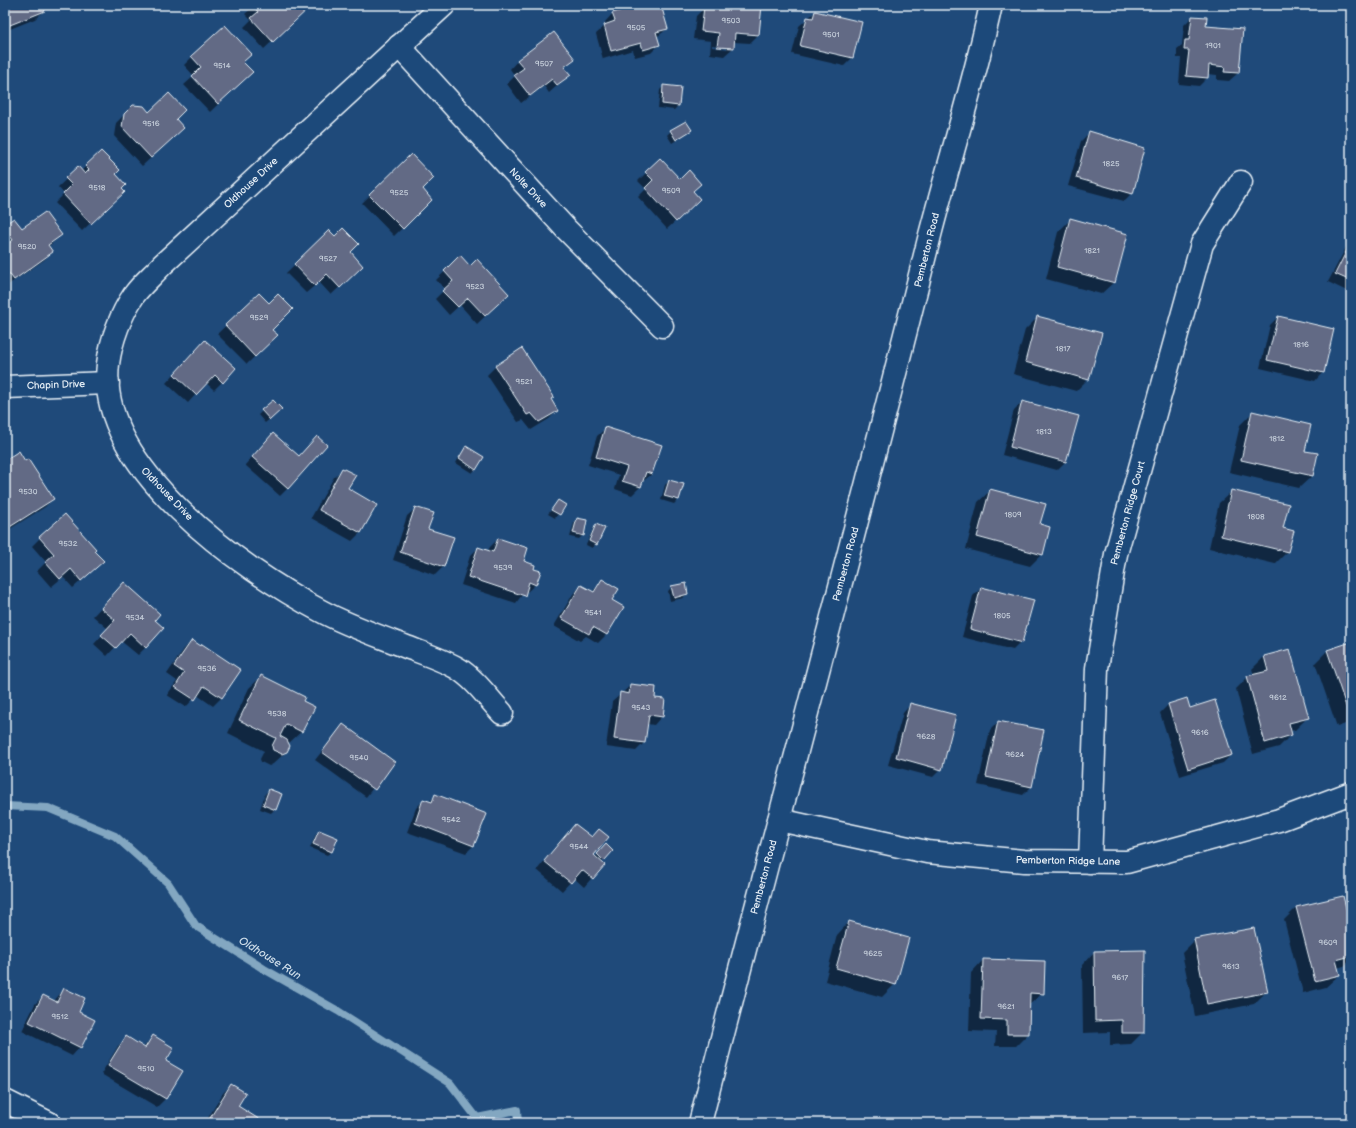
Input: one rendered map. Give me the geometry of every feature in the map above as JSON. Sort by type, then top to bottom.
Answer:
[{"type":"street","name":"Oldhouse Drive","points":[[444,5],[162,265],[134,295],[116,332],[108,364],[108,383],[112,410],[128,447],[135,458],[147,475],[174,503],[216,542],[270,581],[321,611],[372,634],[431,656],[457,669],[469,678],[502,714]]},
{"type":"street","name":"Pemberton Road","points":[[700,1123],[887,409],[941,193],[975,73],[991,5]]},
{"type":"street","name":"Nolte Drive","points":[[399,46],[561,223],[662,326]]},
{"type":"street","name":"Pemberton Ridge Court","points":[[1090,862],[1097,668],[1116,554],[1202,244],[1241,182]]},
{"type":"street","name":"Chapin Drive","points":[[5,387],[108,383]]},
{"type":"street","name":"Pemberton Ridge Lane","points":[[779,820],[927,852],[1024,861],[1127,862],[1279,820],[1351,793]]},
{"type":"street","points":[[5,1100],[49,1123]]},
{"type":"building","points":[[5,5],[42,5],[45,11],[5,27]]},
{"type":"building","points":[[253,5],[312,5],[273,42],[251,18],[258,12]]},
{"type":"building","points":[[640,5],[661,5],[668,29],[656,32],[660,45],[643,50],[641,43],[611,51],[604,25],[615,21],[612,13]]},
{"type":"building","points":[[713,5],[762,5],[759,35],[735,33],[734,48],[717,47],[719,33],[701,31],[704,7],[713,8]]},
{"type":"building","points":[[815,11],[862,22],[853,58],[800,46],[807,17],[813,18]]},
{"type":"building","points":[[1192,16],[1207,17],[1206,26],[1243,29],[1239,73],[1224,72],[1225,67],[1209,65],[1208,78],[1186,76],[1189,50],[1184,50],[1185,40],[1189,40]]},
{"type":"building","points":[[225,25],[252,54],[243,62],[253,72],[218,104],[192,76],[201,67],[191,56]]},
{"type":"building","points":[[554,32],[575,59],[564,67],[571,75],[557,85],[552,79],[530,96],[514,75],[524,68],[517,60]]},
{"type":"building","points":[[663,85],[681,87],[679,106],[662,104]]},
{"type":"building","points":[[169,93],[185,110],[176,119],[184,128],[151,158],[122,127],[124,114],[133,105],[144,106],[149,112]]},
{"type":"building","points":[[686,121],[692,130],[676,140],[670,130]]},
{"type":"building","points":[[1089,131],[1145,148],[1133,194],[1076,178]]},
{"type":"building","points":[[101,151],[120,170],[116,174],[126,185],[122,189],[125,192],[91,224],[63,194],[72,185],[65,178],[78,166],[85,174],[89,170],[85,166]]},
{"type":"building","points":[[411,154],[434,178],[423,189],[432,200],[403,229],[369,195]]},
{"type":"building","points":[[660,158],[680,179],[689,170],[701,184],[693,191],[700,199],[676,222],[645,188],[653,180],[645,172]]},
{"type":"building","points":[[45,212],[62,235],[48,245],[53,252],[14,280],[5,268],[5,246],[13,240],[5,229],[5,224],[14,218],[22,228]]},
{"type":"building","points":[[1070,218],[1128,234],[1115,283],[1057,267]]},
{"type":"building","points":[[343,228],[359,244],[351,252],[363,266],[340,288],[327,274],[315,286],[294,264],[329,230],[335,236]]},
{"type":"building","points":[[1351,242],[1351,281],[1335,274]]},
{"type":"building","points":[[460,255],[470,266],[477,259],[509,294],[485,316],[468,298],[458,307],[442,291],[453,281],[444,271]]},
{"type":"building","points":[[259,293],[269,303],[278,294],[293,309],[272,330],[278,335],[255,357],[225,325]]},
{"type":"building","points":[[1037,316],[1102,333],[1089,380],[1025,362]]},
{"type":"building","points":[[1278,316],[1334,329],[1324,373],[1267,360]]},
{"type":"building","points":[[205,340],[236,368],[223,383],[215,375],[196,395],[174,374]]},
{"type":"building","points":[[522,348],[554,397],[551,399],[558,411],[539,422],[531,413],[527,415],[495,366]]},
{"type":"building","points":[[273,400],[282,409],[270,420],[261,410]]},
{"type":"building","points":[[1022,401],[1079,416],[1066,462],[1010,447]]},
{"type":"building","points":[[1252,411],[1311,425],[1305,451],[1318,453],[1313,476],[1241,460]]},
{"type":"building","points":[[605,427],[662,445],[652,474],[646,472],[641,487],[622,481],[627,467],[596,457]]},
{"type":"building","points":[[273,433],[299,456],[317,436],[327,445],[288,489],[252,457]]},
{"type":"building","points":[[466,446],[484,457],[476,470],[459,458]]},
{"type":"building","points":[[19,451],[25,461],[28,459],[54,499],[5,530],[5,492],[9,489],[5,483],[5,460]]},
{"type":"building","points":[[342,468],[356,475],[348,488],[377,505],[361,533],[319,510]]},
{"type":"building","points":[[669,480],[684,484],[679,500],[664,496]]},
{"type":"building","points":[[990,489],[1046,504],[1040,524],[1050,527],[1043,555],[977,537]]},
{"type":"building","points":[[1231,490],[1289,504],[1283,528],[1294,531],[1288,552],[1221,536]]},
{"type":"building","points":[[558,500],[566,505],[560,515],[551,510]]},
{"type":"building","points":[[415,507],[434,513],[428,529],[454,537],[444,567],[400,552]]},
{"type":"building","points":[[65,514],[96,549],[94,551],[104,561],[81,581],[71,569],[60,579],[45,562],[54,554],[39,537]]},
{"type":"building","points":[[577,518],[587,520],[584,536],[573,533]]},
{"type":"building","points":[[596,524],[605,528],[597,545],[589,541]]},
{"type":"building","points":[[498,538],[528,548],[524,561],[535,565],[534,569],[541,571],[536,585],[529,582],[525,596],[468,577],[478,547],[493,552]]},
{"type":"building","points":[[602,579],[619,589],[612,600],[624,607],[607,635],[593,627],[589,634],[561,618],[581,585],[594,592]]},
{"type":"building","points":[[124,582],[160,614],[155,620],[164,628],[146,648],[130,633],[116,648],[101,635],[115,620],[101,608]]},
{"type":"building","points":[[686,583],[688,594],[674,598],[671,586]]},
{"type":"building","points":[[981,587],[1034,600],[1022,643],[970,629]]},
{"type":"building","points":[[192,640],[201,646],[202,644],[241,670],[222,698],[204,686],[195,700],[175,687],[184,673],[174,666]]},
{"type":"building","points":[[1351,642],[1351,714],[1349,715],[1327,650]]},
{"type":"building","points":[[1290,649],[1309,718],[1289,723],[1292,735],[1265,743],[1247,676],[1268,671],[1264,656]]},
{"type":"building","points":[[261,675],[305,697],[303,701],[315,707],[302,732],[286,724],[280,736],[287,740],[290,746],[287,752],[282,754],[273,750],[272,746],[276,738],[239,720]]},
{"type":"building","points":[[630,684],[656,687],[655,698],[665,699],[663,717],[649,715],[645,743],[614,739],[620,692],[629,694]]},
{"type":"building","points":[[1187,698],[1190,708],[1215,700],[1232,755],[1188,769],[1168,704]]},
{"type":"building","points":[[910,703],[956,715],[942,770],[896,757]]},
{"type":"building","points":[[998,721],[1044,730],[1032,787],[986,777]]},
{"type":"building","points":[[343,724],[395,762],[375,790],[322,752]]},
{"type":"building","points":[[269,789],[282,794],[276,810],[263,805]]},
{"type":"building","points":[[435,794],[487,814],[474,846],[415,823],[423,799],[432,802]]},
{"type":"building","points":[[575,824],[592,837],[599,829],[609,837],[594,855],[605,865],[593,879],[582,870],[571,883],[544,861]]},
{"type":"building","points":[[319,830],[338,838],[332,852],[313,844]]},
{"type":"building","points":[[606,844],[613,851],[604,861],[597,854]]},
{"type":"building","points":[[1343,896],[1351,928],[1351,956],[1336,960],[1340,975],[1315,981],[1296,907]]},
{"type":"building","points":[[849,921],[909,938],[896,985],[836,968]]},
{"type":"building","points":[[1254,928],[1268,992],[1207,1004],[1194,939]]},
{"type":"building","points":[[1145,950],[1144,1033],[1122,1033],[1122,1020],[1095,1021],[1094,951]]},
{"type":"building","points":[[983,959],[1045,961],[1044,994],[1030,993],[1029,1034],[1007,1034],[1007,1020],[981,1019]]},
{"type":"building","points":[[64,988],[85,998],[79,1012],[95,1020],[81,1048],[29,1022],[43,995],[57,1002]]},
{"type":"building","points":[[153,1035],[174,1048],[166,1061],[183,1071],[166,1099],[108,1065],[126,1036],[145,1048]]},
{"type":"building","points":[[231,1084],[246,1093],[238,1106],[265,1123],[207,1123]]},
{"type":"waterway","name":"Oldhouse Run","points":[[5,806],[48,808],[115,836],[168,883],[196,926],[264,969],[338,1011],[450,1083],[477,1118],[517,1110],[518,1123]]}]
